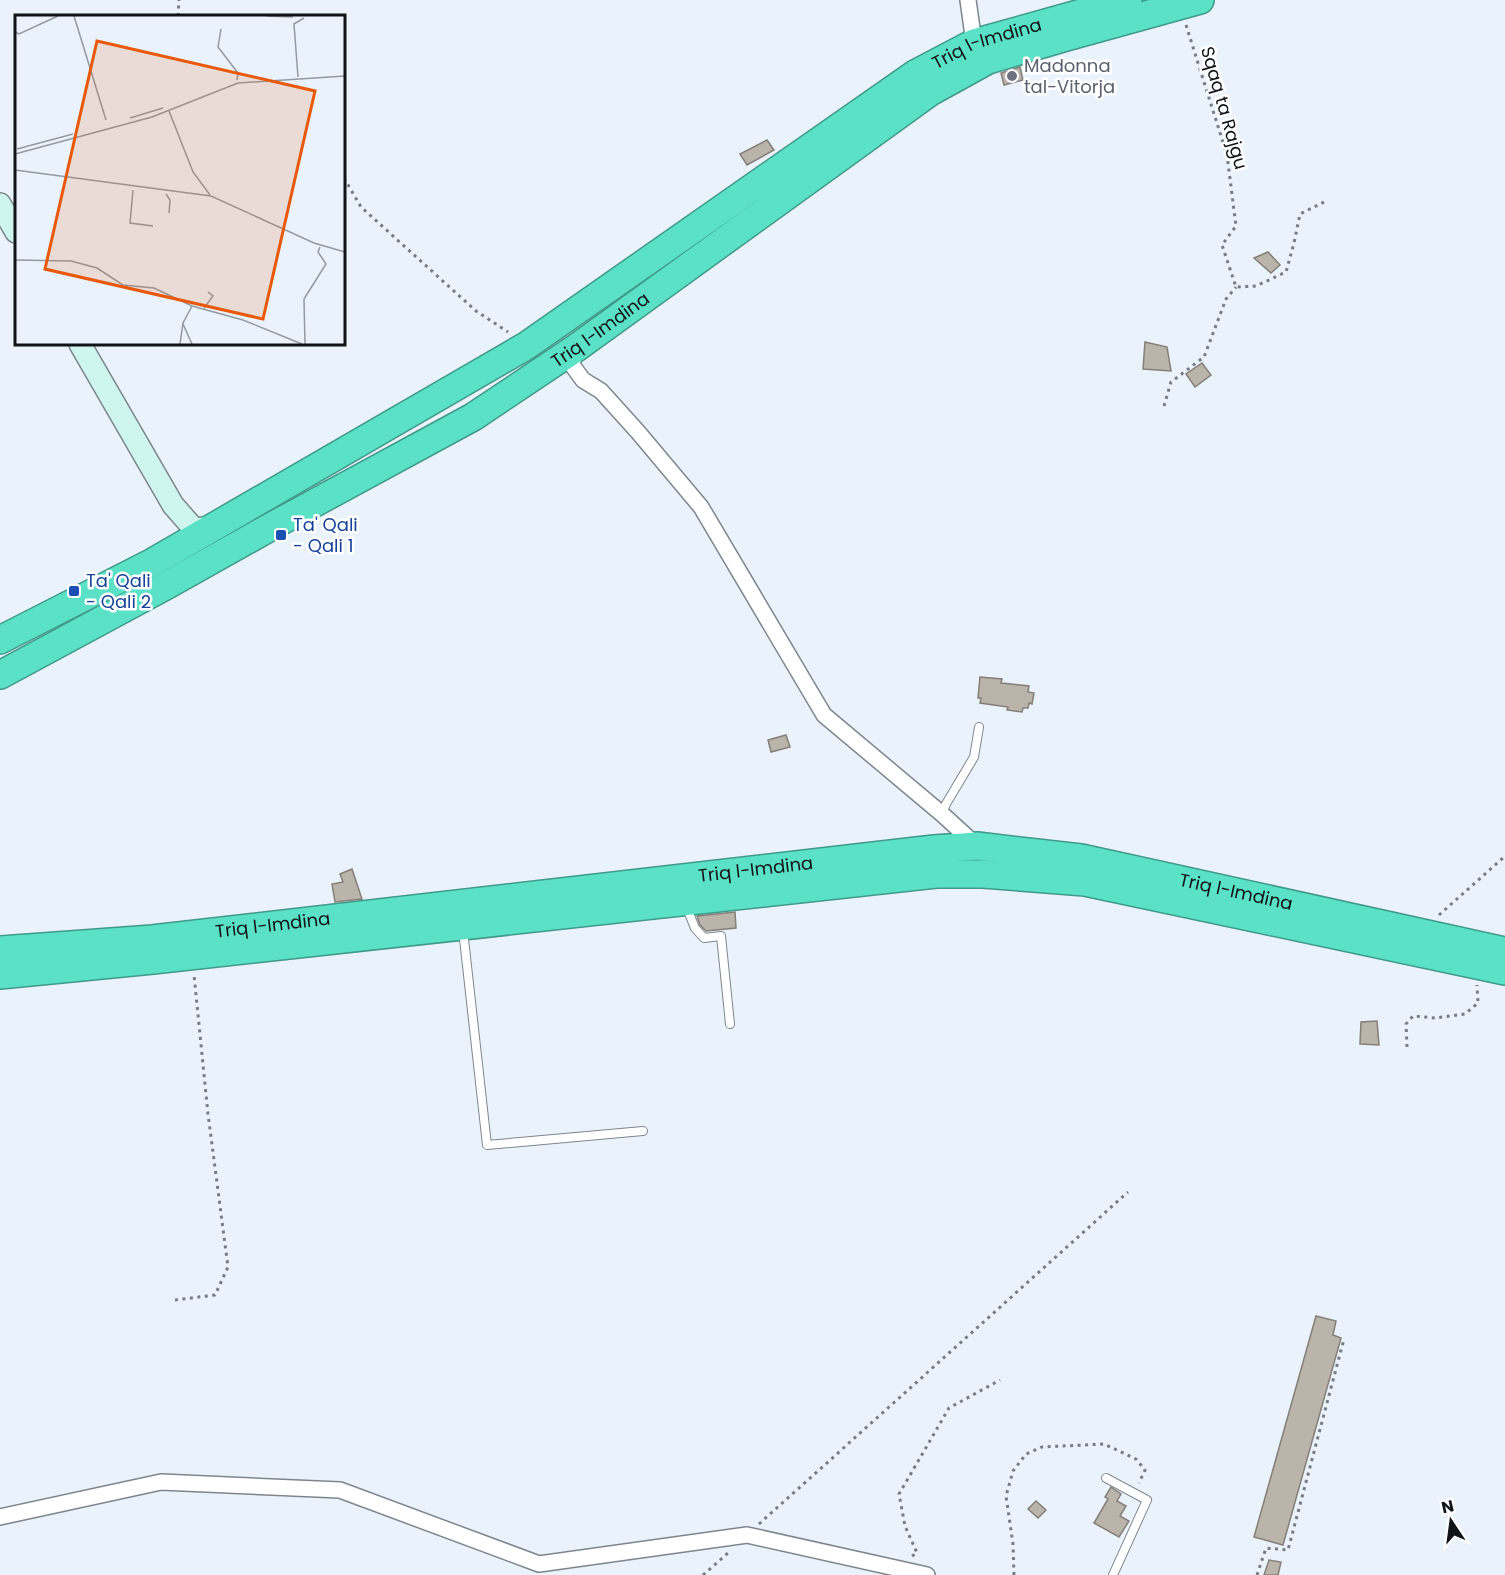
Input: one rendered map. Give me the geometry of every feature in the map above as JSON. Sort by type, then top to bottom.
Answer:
[{"type":"highway","name":"Triq l-Imdina","points":[[0,640],[142,568],[216,527],[526,346],[915,74],[974,42],[1128,0]]},
{"type":"highway","name":"Triq l-Imdina","points":[[0,675],[473,417],[576,348],[930,92],[988,60],[1189,3]]},
{"type":"highway","name":"Triq l-Imdina","points":[[0,950],[152,939],[934,849],[977,846],[1081,858],[1505,951]]},
{"type":"highway","name":"Triq l-Imdina","points":[[0,975],[936,874],[983,874],[1085,882],[1505,971]]},
{"type":"main road","points":[[0,204],[15,230]]},
{"type":"main road","points":[[81,345],[173,505],[194,529],[216,527]]},
{"type":"main road","points":[[170,551],[177,536],[173,505]]},
{"type":"street","points":[[968,0],[974,42]]},
{"type":"street","points":[[576,348],[572,365],[584,381],[601,391],[701,507],[824,715],[977,846]]},
{"type":"street","points":[[0,1517],[160,1482],[340,1490],[539,1564],[747,1535],[927,1575]]},
{"type":"lane","points":[[942,814],[974,757],[979,727]]},
{"type":"lane","points":[[685,902],[695,928],[704,938],[721,936],[730,1024]]},
{"type":"lane","points":[[462,926],[488,1145],[643,1131]]},
{"type":"lane","points":[[1106,1478],[1147,1500],[1113,1575]]},
{"type":"path","points":[[178,15],[179,0]]},
{"type":"path","name":"Sqaq ta Rajgu","points":[[1189,3],[1183,16],[1227,154],[1236,226],[1222,245],[1236,287]]},
{"type":"path","points":[[345,180],[361,207],[476,310],[526,346]]},
{"type":"path","points":[[1164,406],[1171,382],[1204,357],[1226,299],[1236,287],[1256,286],[1286,272],[1300,214],[1324,202]]},
{"type":"path","points":[[1421,933],[1505,856]]},
{"type":"path","points":[[175,1300],[215,1294],[228,1267],[208,1114],[192,956]]},
{"type":"path","points":[[1407,1047],[1406,1024],[1413,1016],[1435,1018],[1466,1014],[1478,1004],[1475,965]]},
{"type":"path","points":[[703,1575],[1128,1192]]},
{"type":"path","points":[[1257,1575],[1266,1548],[1288,1550],[1344,1339]]},
{"type":"path","points":[[892,1567],[917,1553],[905,1526],[899,1494],[949,1408],[999,1380]]},
{"type":"path","points":[[1014,1575],[1013,1544],[1006,1496],[1013,1471],[1026,1454],[1042,1448],[1104,1444],[1136,1459],[1145,1470],[1134,1493]]},
{"type":"building","name":"Madonna tal-Vitorja","points":[[1020,67],[1023,80],[1004,85],[1001,73]]},
{"type":"building","points":[[767,140],[774,150],[747,165],[740,154]]},
{"type":"building","points":[[1268,252],[1280,265],[1271,273],[1254,258]]},
{"type":"building","points":[[1145,342],[1167,347],[1171,371],[1143,369]]},
{"type":"building","points":[[1202,363],[1211,375],[1195,387],[1186,374]]},
{"type":"building","points":[[980,677],[1002,679],[1001,683],[1029,686],[1028,692],[1034,693],[1032,704],[1029,703],[1028,708],[1023,708],[1022,712],[1007,710],[1008,707],[980,703],[981,698],[978,698]]},
{"type":"building","points":[[786,735],[790,747],[771,752],[768,740]]},
{"type":"building","points":[[352,869],[362,899],[335,902],[332,884],[343,882],[340,874]]},
{"type":"building","points":[[735,912],[736,928],[706,931],[700,925],[697,916]]},
{"type":"building","points":[[1377,1021],[1379,1045],[1360,1044],[1361,1022]]},
{"type":"building","points":[[1316,1316],[1336,1321],[1333,1335],[1341,1338],[1283,1545],[1254,1537]]},
{"type":"building","points":[[1111,1487],[1121,1494],[1117,1501],[1126,1506],[1120,1516],[1129,1521],[1119,1537],[1094,1523],[1108,1499],[1105,1497]]},
{"type":"building","points":[[1036,1501],[1046,1510],[1038,1518],[1028,1509]]},
{"type":"building","points":[[1269,1560],[1281,1562],[1278,1575],[1264,1575]]},
{"type":"place","name":"Madonna tal-Vitorja","points":[[1012,76]]},
{"type":"place","name":"Ta' Qali - Qali 1","points":[[281,535]]},
{"type":"place","name":"Ta' Qali - Qali 2","points":[[74,591]]}]
